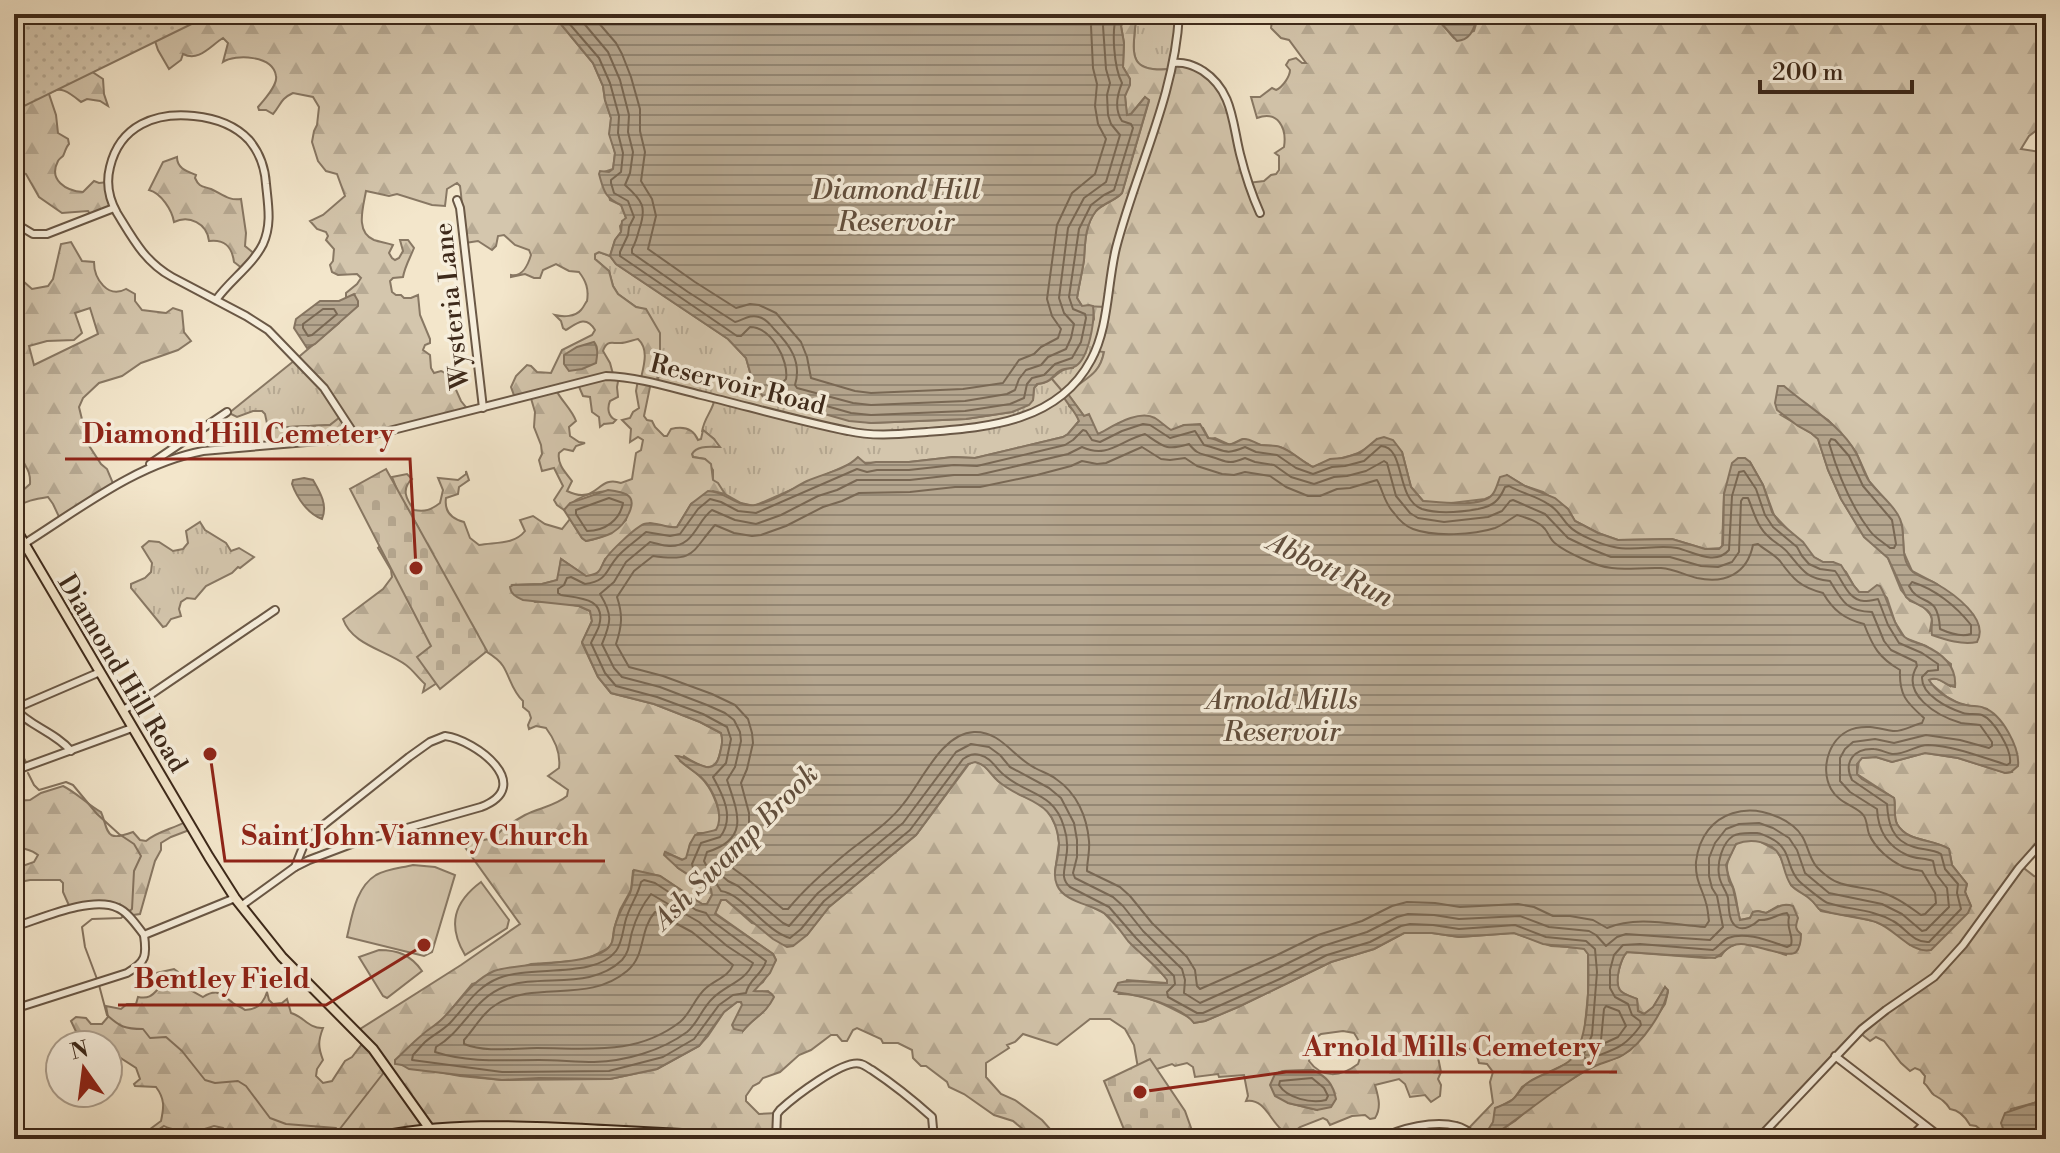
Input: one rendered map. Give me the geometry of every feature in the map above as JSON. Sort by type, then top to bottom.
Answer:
[{"type":"main road","name":"Diamond Hill Road","points":[[14,526],[238,902],[282,957],[367,1041],[437,1139]]},
{"type":"main road","points":[[368,1139],[473,1125],[776,1139]]},
{"type":"street","name":"Reservoir Road","points":[[24,544],[137,473],[167,461],[203,451],[385,432],[606,376],[662,384],[852,432],[890,434],[964,430],[1028,416],[1068,391],[1090,363],[1100,338],[1116,248],[1165,96],[1179,14]]},
{"type":"street","points":[[1173,63],[1194,65],[1224,92],[1237,132],[1248,186],[1260,213]]},
{"type":"street","points":[[216,300],[262,246],[269,215],[263,165],[255,148],[243,134],[219,121],[165,115],[138,126],[118,146],[108,182],[114,208],[152,264],[172,277],[254,320],[274,336],[324,388],[356,437]]},
{"type":"street","name":"Wysteria Lane","points":[[457,200],[483,408]]},
{"type":"street","points":[[23,228],[33,234],[47,234],[114,208]]},
{"type":"street","points":[[137,473],[227,412]]},
{"type":"street","points":[[123,710],[275,610]]},
{"type":"street","points":[[71,751],[61,740],[14,709],[100,672]]},
{"type":"street","points":[[14,771],[132,728]]},
{"type":"street","points":[[144,935],[238,902],[309,860],[354,843],[492,803],[503,791],[503,775],[466,742],[455,737],[437,738],[306,841],[295,867]]},
{"type":"street","points":[[1758,1139],[1862,1029],[1934,977],[1963,945],[2019,868],[2045,839]]},
{"type":"street","points":[[14,927],[80,906],[95,904],[116,907],[144,935],[146,947],[142,963],[127,973],[14,1009]]},
{"type":"street","points":[[1835,1056],[1943,1139]]},
{"type":"street","points":[[776,1139],[777,1114],[780,1110],[838,1069],[853,1063],[878,1074],[932,1117],[934,1139]]},
{"type":"street","points":[[1381,1139],[1403,1129],[1443,1124],[1462,1127],[1476,1137]]},
{"type":"street","points":[[1909,1139],[1923,1125]]},
{"type":"green space","points":[[14,14],[530,14],[560,23],[593,63],[603,86],[615,153],[613,169],[604,172],[610,200],[621,205],[626,218],[620,226],[621,232],[610,256],[599,252],[595,254],[595,259],[609,271],[618,294],[636,307],[646,309],[660,333],[657,381],[651,382],[644,416],[664,436],[671,429],[683,428],[690,430],[698,440],[703,430],[714,439],[720,447],[700,448],[692,454],[711,464],[713,480],[725,494],[713,491],[691,504],[677,527],[650,523],[605,559],[595,575],[586,576],[561,559],[558,580],[513,585],[535,602],[550,601],[590,611],[592,621],[582,643],[598,677],[611,693],[654,704],[721,733],[721,747],[714,765],[705,767],[684,756],[680,761],[708,786],[717,805],[719,825],[713,832],[698,833],[690,844],[687,858],[683,860],[665,852],[678,868],[711,890],[712,895],[707,904],[702,904],[660,876],[633,871],[631,890],[620,910],[612,944],[607,949],[577,961],[531,964],[472,984],[445,1017],[396,1060],[402,1065],[502,1080],[610,1079],[657,1069],[699,1046],[724,1012],[737,1002],[742,1005],[743,1031],[767,1008],[773,997],[768,991],[754,992],[776,960],[773,954],[715,913],[721,900],[726,900],[752,923],[807,935],[829,907],[916,835],[969,764],[975,761],[984,765],[998,781],[1039,803],[1049,812],[1059,843],[1055,872],[1064,893],[1104,913],[1168,980],[1167,983],[1127,980],[1119,994],[1157,1002],[1192,1019],[1194,1023],[1238,1007],[1331,962],[1374,949],[1404,933],[1459,937],[1514,933],[1551,946],[1584,948],[1588,954],[1584,1035],[1576,1052],[1570,1062],[1532,1080],[1522,1087],[1514,1099],[1495,1109],[1496,1139],[1467,1139],[1465,1132],[1493,1103],[1490,1082],[1493,1072],[1487,1064],[1479,1063],[1472,1049],[1450,1051],[1438,1057],[1440,1096],[1431,1102],[1425,1095],[1410,1097],[1405,1084],[1399,1079],[1375,1085],[1379,1106],[1375,1118],[1352,1116],[1330,1125],[1323,1118],[1300,1127],[1294,1135],[1281,1129],[1258,1103],[1246,1101],[1244,1075],[1195,1077],[1193,1067],[1187,1063],[1157,1069],[1138,1068],[1134,1045],[1125,1029],[1110,1019],[1090,1019],[1057,1045],[1023,1034],[986,1063],[986,1077],[1001,1094],[1015,1100],[1042,1120],[1059,1139],[1035,1139],[1013,1121],[994,1115],[949,1087],[947,1082],[913,1058],[912,1050],[898,1043],[883,1043],[881,1039],[857,1028],[847,1041],[831,1035],[799,1055],[780,1072],[763,1078],[753,1086],[746,1101],[759,1114],[777,1113],[778,1139],[645,1133],[643,1139],[621,1139],[622,1133],[600,1131],[600,1139],[548,1139],[548,1128],[536,1128],[535,1139],[513,1138],[513,1126],[487,1126],[487,1139],[437,1139],[432,1130],[373,1139],[232,1139],[223,1128],[214,1126],[192,1133],[164,1126],[155,1132],[153,1139],[139,1139],[161,1121],[163,1103],[159,1091],[156,1087],[135,1086],[140,1079],[136,1068],[124,1060],[124,1029],[75,1029],[71,1021],[76,1017],[86,1018],[91,1024],[102,1024],[108,1017],[106,1006],[121,1009],[127,1004],[136,1004],[138,997],[150,996],[158,989],[156,973],[174,969],[185,987],[203,997],[219,993],[245,1010],[259,1005],[267,992],[273,1004],[287,999],[291,1013],[323,1028],[319,1044],[323,1060],[316,1076],[323,1083],[332,1081],[345,1061],[365,1040],[357,1031],[520,924],[462,843],[494,838],[521,817],[567,796],[568,790],[548,776],[559,768],[558,752],[546,728],[536,726],[529,729],[529,712],[523,707],[523,701],[501,663],[482,649],[426,552],[419,529],[392,477],[407,474],[412,479],[406,490],[407,498],[414,510],[425,511],[440,503],[443,490],[438,478],[458,480],[466,471],[469,480],[459,487],[458,494],[446,498],[446,507],[453,517],[464,522],[470,538],[479,545],[515,539],[525,531],[520,520],[533,516],[562,529],[570,519],[586,541],[598,538],[626,520],[627,495],[611,491],[593,493],[564,510],[554,500],[563,486],[554,468],[542,471],[539,460],[541,445],[534,427],[535,412],[530,395],[515,398],[511,387],[516,376],[527,365],[537,372],[551,373],[562,350],[592,335],[595,330],[592,325],[581,322],[566,330],[555,315],[569,316],[581,310],[587,301],[586,285],[579,272],[556,264],[543,270],[540,278],[525,274],[511,277],[524,270],[531,255],[529,250],[515,245],[504,235],[498,236],[492,250],[478,241],[465,243],[460,186],[457,183],[447,189],[445,206],[397,194],[389,196],[366,191],[362,225],[374,240],[393,245],[389,253],[395,260],[403,251],[400,240],[408,240],[414,248],[403,277],[390,281],[392,292],[404,298],[418,295],[420,315],[430,339],[423,350],[430,355],[434,373],[441,371],[449,374],[469,411],[366,436],[269,445],[268,428],[330,425],[340,417],[324,388],[295,360],[339,323],[354,295],[346,299],[346,293],[361,278],[357,274],[338,275],[332,272],[330,265],[334,249],[326,240],[326,232],[317,229],[310,221],[323,215],[345,196],[337,174],[326,171],[318,161],[312,142],[319,107],[313,97],[293,93],[283,100],[273,114],[259,110],[258,107],[275,84],[273,69],[253,58],[223,62],[228,43],[223,38],[199,55],[183,54],[181,60],[169,69],[153,35],[91,71],[103,79],[108,106],[87,99],[81,102],[61,90],[49,94],[58,133],[68,139],[69,144],[58,161],[57,179],[65,187],[83,192],[94,181],[108,182],[114,209],[93,218],[88,211],[62,213],[39,197],[23,173],[21,158],[14,151]],"holes":[[[638,339],[645,357],[636,391],[639,408],[630,418],[622,420],[631,429],[630,442],[638,437],[643,440],[641,450],[636,453],[632,479],[607,483],[585,495],[567,491],[572,481],[560,464],[559,453],[564,449],[573,451],[576,446],[585,443],[570,436],[569,427],[576,421],[555,388],[577,382],[583,396],[590,397],[592,412],[599,417],[600,427],[613,423],[616,420],[610,415],[609,406],[610,401],[618,397],[619,376],[613,374],[603,351],[608,343]],[[1354,1033],[1359,1041],[1361,1055],[1358,1064],[1338,1074],[1314,1067],[1309,1061],[1313,1040],[1321,1034]],[[1313,1070],[1317,1110],[1288,1103],[1275,1074]]]},
{"type":"green space","points":[[14,14],[212,14],[14,111]]},
{"type":"green space","points":[[1126,14],[1139,14],[1136,18],[1134,51],[1139,64],[1146,68],[1171,69],[1173,64],[1185,63],[1221,88],[1248,183],[1264,181],[1276,174],[1279,156],[1275,153],[1284,147],[1285,140],[1280,122],[1270,116],[1257,118],[1251,97],[1260,97],[1272,88],[1276,90],[1281,86],[1290,72],[1286,65],[1289,60],[1296,58],[1306,63],[1289,40],[1281,38],[1271,28],[1273,14],[1433,14],[1454,38],[1474,31],[1479,14],[2046,14],[2046,123],[2029,136],[2021,149],[2041,152],[2046,148],[2046,835],[2020,865],[2034,876],[2046,879],[2046,1096],[2011,1109],[2003,1131],[2007,1139],[1993,1132],[1986,1134],[1970,1125],[1962,1115],[1933,1094],[1924,1083],[1925,1076],[1920,1070],[1915,1068],[1910,1071],[1884,1041],[1876,1037],[1870,1041],[1860,1033],[1773,1125],[1769,1133],[1759,1139],[1509,1139],[1504,1128],[1539,1100],[1598,1064],[1630,1050],[1665,1004],[1668,992],[1665,987],[1653,1008],[1644,1014],[1638,1011],[1637,999],[1619,990],[1619,970],[1627,952],[1705,958],[1721,956],[1730,947],[1744,943],[1786,955],[1797,931],[1778,906],[1766,913],[1753,912],[1750,918],[1740,920],[1727,870],[1736,844],[1759,841],[1776,850],[1791,885],[1811,899],[1821,911],[1874,921],[1892,929],[1910,945],[1971,906],[1965,892],[1967,884],[1952,865],[1949,849],[1902,830],[1896,821],[1894,798],[1857,774],[1859,760],[1876,757],[1892,762],[1925,753],[2012,772],[1987,709],[1960,704],[1929,682],[1938,679],[1950,686],[1951,664],[1926,646],[1905,638],[1895,622],[1887,598],[1877,586],[1869,592],[1859,592],[1846,572],[1833,562],[1823,562],[1814,557],[1774,515],[1750,462],[1729,480],[1724,494],[1722,548],[1705,549],[1672,539],[1618,540],[1598,533],[1575,521],[1568,509],[1543,492],[1507,475],[1492,496],[1485,499],[1443,504],[1423,501],[1411,487],[1402,452],[1377,439],[1354,455],[1313,467],[1280,447],[1260,445],[1246,439],[1230,445],[1215,438],[1209,439],[1203,428],[1184,425],[1171,431],[1119,423],[1098,435],[1068,394],[1094,372],[1104,352],[1096,351],[1106,307],[1082,306],[1077,298],[1088,228],[1096,211],[1122,193],[1149,101],[1145,97],[1127,116],[1125,96],[1130,79],[1123,67],[1121,26]],"holes":[[[1811,409],[1828,420],[1856,452],[1869,481],[1902,525],[1904,553],[1912,571],[1937,584],[1970,611],[1930,631],[1930,614],[1923,606],[1910,601],[1901,590],[1888,558],[1864,536],[1841,499],[1818,439],[1781,415]]]},
{"type":"green space","points":[[1139,14],[1178,14],[1171,69],[1146,68],[1139,64],[1134,41]]},
{"type":"green space","points":[[177,157],[180,166],[196,175],[201,186],[229,198],[241,199],[245,246],[256,255],[243,269],[234,262],[227,245],[209,241],[201,225],[186,219],[174,222],[165,203],[149,190],[163,162]]},
{"type":"green space","points":[[71,242],[82,261],[94,262],[103,286],[113,291],[126,289],[135,294],[135,301],[142,310],[166,313],[173,308],[182,311],[184,332],[191,341],[178,350],[141,363],[122,376],[99,383],[83,398],[79,407],[88,444],[107,469],[115,488],[61,521],[48,497],[14,508],[14,494],[30,484],[20,453],[14,450],[14,279],[32,289],[48,286],[53,279],[61,244]],"holes":[[[90,308],[98,334],[34,365],[29,346],[47,341],[74,340],[82,333],[75,313]]]},
{"type":"green space","points":[[599,252],[610,256],[616,264],[728,339],[746,358],[752,379],[783,405],[871,423],[966,419],[1012,412],[1033,400],[1034,388],[1038,384],[1073,368],[1094,319],[1093,306],[1106,306],[1097,351],[1104,351],[1103,357],[1091,376],[1068,394],[1069,406],[1079,421],[1063,437],[975,458],[852,463],[754,506],[725,494],[713,480],[713,470],[705,459],[693,457],[693,451],[714,439],[702,432],[715,398],[658,382],[660,352],[646,310],[618,294],[609,271],[595,259],[595,254]]},
{"type":"green space","points":[[295,360],[316,380],[341,417],[330,425],[268,428],[262,411],[237,417],[229,413]]},
{"type":"green space","points":[[386,469],[487,651],[440,689],[417,657],[431,646],[350,489]]},
{"type":"green space","points":[[200,522],[205,530],[226,543],[231,551],[239,548],[254,557],[206,586],[195,599],[187,598],[181,602],[181,616],[171,619],[163,627],[131,588],[131,584],[151,572],[152,563],[142,547],[149,541],[159,542],[173,551],[183,549],[188,543],[186,531]]},
{"type":"green space","points":[[382,544],[431,628],[437,683],[423,692],[425,684],[409,667],[362,641],[347,628],[343,619],[383,589],[392,577],[378,548]]},
{"type":"green space","points":[[63,786],[101,812],[112,836],[133,832],[140,840],[146,841],[187,821],[192,829],[161,843],[140,914],[126,916],[119,910],[100,904],[71,910],[60,880],[14,883],[14,869],[34,862],[38,855],[14,844],[14,801],[30,800]]},
{"type":"green space","points":[[413,865],[435,867],[455,875],[432,952],[424,956],[347,937],[356,903],[369,880],[385,871]]},
{"type":"green space","points":[[481,882],[509,920],[507,928],[465,955],[456,934],[456,915],[465,898]]},
{"type":"green space","points":[[379,950],[404,954],[422,971],[387,998],[359,957]]},
{"type":"green space","points":[[1150,1059],[1185,1111],[1195,1139],[1128,1139],[1104,1081]]},
{"type":"water","name":"Diamond Hill Reservoir","points":[[530,14],[1126,14],[1121,26],[1123,67],[1130,79],[1125,96],[1127,115],[1145,97],[1149,100],[1122,193],[1096,211],[1088,228],[1077,298],[1082,306],[1093,306],[1093,320],[1088,347],[1081,361],[1074,367],[1060,370],[1047,382],[1037,384],[1029,405],[1012,412],[966,419],[849,421],[763,397],[752,379],[746,358],[728,339],[616,264],[610,256],[621,232],[622,221],[626,218],[621,205],[606,193],[599,174],[600,171],[613,169],[615,153],[609,134],[611,118],[603,86],[593,63],[560,23]]},
{"type":"water","points":[[1433,14],[1479,14],[1470,35],[1457,41]]},
{"type":"water","points":[[354,294],[358,306],[307,348],[294,328],[296,319],[320,301],[339,301]]},
{"type":"water","points":[[594,342],[596,363],[569,371],[564,364],[564,355]]},
{"type":"water","points":[[1778,386],[1784,386],[1823,416],[1849,443],[1869,481],[1900,519],[1908,567],[1951,593],[1968,608],[1978,624],[1980,633],[1977,642],[1960,642],[1932,635],[1929,612],[1906,597],[1888,558],[1864,537],[1841,499],[1818,439],[1777,410]]},
{"type":"water","name":"Arnold Mills Reservoir","points":[[1068,394],[1084,416],[1089,414],[1098,434],[1125,420],[1148,416],[1171,430],[1200,424],[1208,438],[1226,444],[1245,439],[1280,447],[1313,467],[1330,459],[1360,453],[1384,437],[1393,440],[1402,452],[1411,487],[1423,501],[1479,502],[1492,495],[1500,477],[1507,475],[1555,498],[1568,509],[1575,521],[1598,533],[1618,540],[1672,539],[1705,549],[1719,549],[1723,545],[1724,494],[1732,463],[1738,458],[1745,458],[1763,485],[1772,512],[1779,522],[1803,542],[1814,557],[1841,565],[1859,592],[1868,592],[1880,586],[1903,636],[1947,661],[1954,672],[1955,687],[1936,679],[1929,680],[1936,689],[1955,702],[1991,711],[2013,741],[2018,766],[2005,773],[1958,758],[1925,753],[1892,762],[1876,757],[1862,758],[1857,764],[1857,774],[1862,779],[1894,798],[1896,821],[1902,830],[1949,849],[1952,865],[1967,884],[1965,892],[1971,906],[1968,913],[1931,950],[1917,948],[1878,923],[1819,909],[1791,885],[1780,856],[1767,844],[1748,841],[1736,844],[1726,865],[1740,920],[1750,918],[1753,912],[1766,913],[1782,905],[1793,906],[1798,918],[1796,929],[1801,934],[1796,952],[1786,954],[1737,944],[1715,958],[1627,952],[1619,970],[1618,986],[1623,993],[1637,999],[1638,1011],[1644,1014],[1653,1007],[1665,987],[1668,990],[1645,1035],[1623,1055],[1584,1072],[1497,1133],[1489,1134],[1495,1108],[1514,1098],[1526,1084],[1568,1062],[1575,1054],[1581,1042],[1587,1012],[1588,954],[1584,949],[1543,944],[1514,933],[1459,937],[1404,933],[1374,949],[1331,962],[1238,1007],[1194,1023],[1166,1005],[1114,991],[1118,983],[1167,983],[1167,980],[1108,916],[1060,891],[1055,875],[1059,843],[1051,817],[1037,803],[1008,788],[975,762],[968,764],[916,835],[829,907],[807,935],[793,946],[787,947],[773,939],[726,900],[721,900],[715,914],[773,954],[776,960],[770,973],[754,991],[768,992],[774,997],[743,1031],[734,1029],[732,1025],[742,1005],[737,1002],[724,1012],[699,1046],[657,1069],[610,1079],[502,1080],[409,1069],[395,1064],[395,1060],[441,1020],[471,987],[494,971],[576,960],[604,951],[612,942],[618,917],[631,890],[634,870],[660,876],[702,904],[707,904],[712,895],[711,889],[664,855],[665,852],[682,860],[686,858],[695,835],[716,830],[718,809],[710,788],[676,756],[702,766],[713,766],[720,753],[721,733],[654,704],[611,693],[598,677],[582,642],[592,621],[590,611],[579,606],[523,600],[513,594],[510,587],[557,580],[561,559],[586,576],[596,574],[612,551],[635,530],[648,523],[677,527],[691,504],[708,491],[743,504],[755,505],[840,469],[858,457],[866,464],[975,458],[1063,437],[1079,421],[1063,396]]},
{"type":"water","points":[[293,480],[313,480],[321,494],[324,504],[322,519],[308,509],[294,489]]},
{"type":"water","points":[[608,490],[628,495],[632,502],[628,516],[612,533],[586,541],[564,510],[570,503]]},
{"type":"water","points":[[1313,1070],[1326,1078],[1333,1089],[1336,1099],[1331,1107],[1317,1110],[1288,1103],[1275,1096],[1270,1085],[1275,1074]]},
{"type":"water","points":[[2046,1096],[2046,1130],[2039,1139],[2007,1139],[2001,1123],[2005,1113]]},
{"type":"waterway","name":"Abbott Run","points":[[1052,379],[1063,392]]},
{"type":"waterway","points":[[14,740],[26,762]]},
{"type":"waterway","points":[[28,773],[39,790],[66,782],[73,785],[97,814],[134,844],[141,856],[134,871],[132,909],[121,918],[92,919],[82,927],[85,947],[97,979]]},
{"type":"waterway","points":[[99,985],[107,1015],[123,1026],[143,1029],[150,1038],[166,1037],[182,1051],[205,1080],[215,1083],[238,1081],[246,1086],[270,1118],[286,1124],[336,1128]]},
{"type":"waterway","name":"Ash Swamp Brook","points":[[332,1139],[385,1071]]},
{"type":"waterway","name":"Abbott Run","points":[[1486,1139],[1491,1132]]},
{"type":"place","name":"Diamond Hill Cemetery","points":[[416,568]]},
{"type":"place","name":"Saint John Vianney Church","points":[[210,754]]},
{"type":"place","name":"Bentley Field","points":[[424,945]]},
{"type":"place","name":"Arnold Mills Cemetery","points":[[1140,1092]]}]
